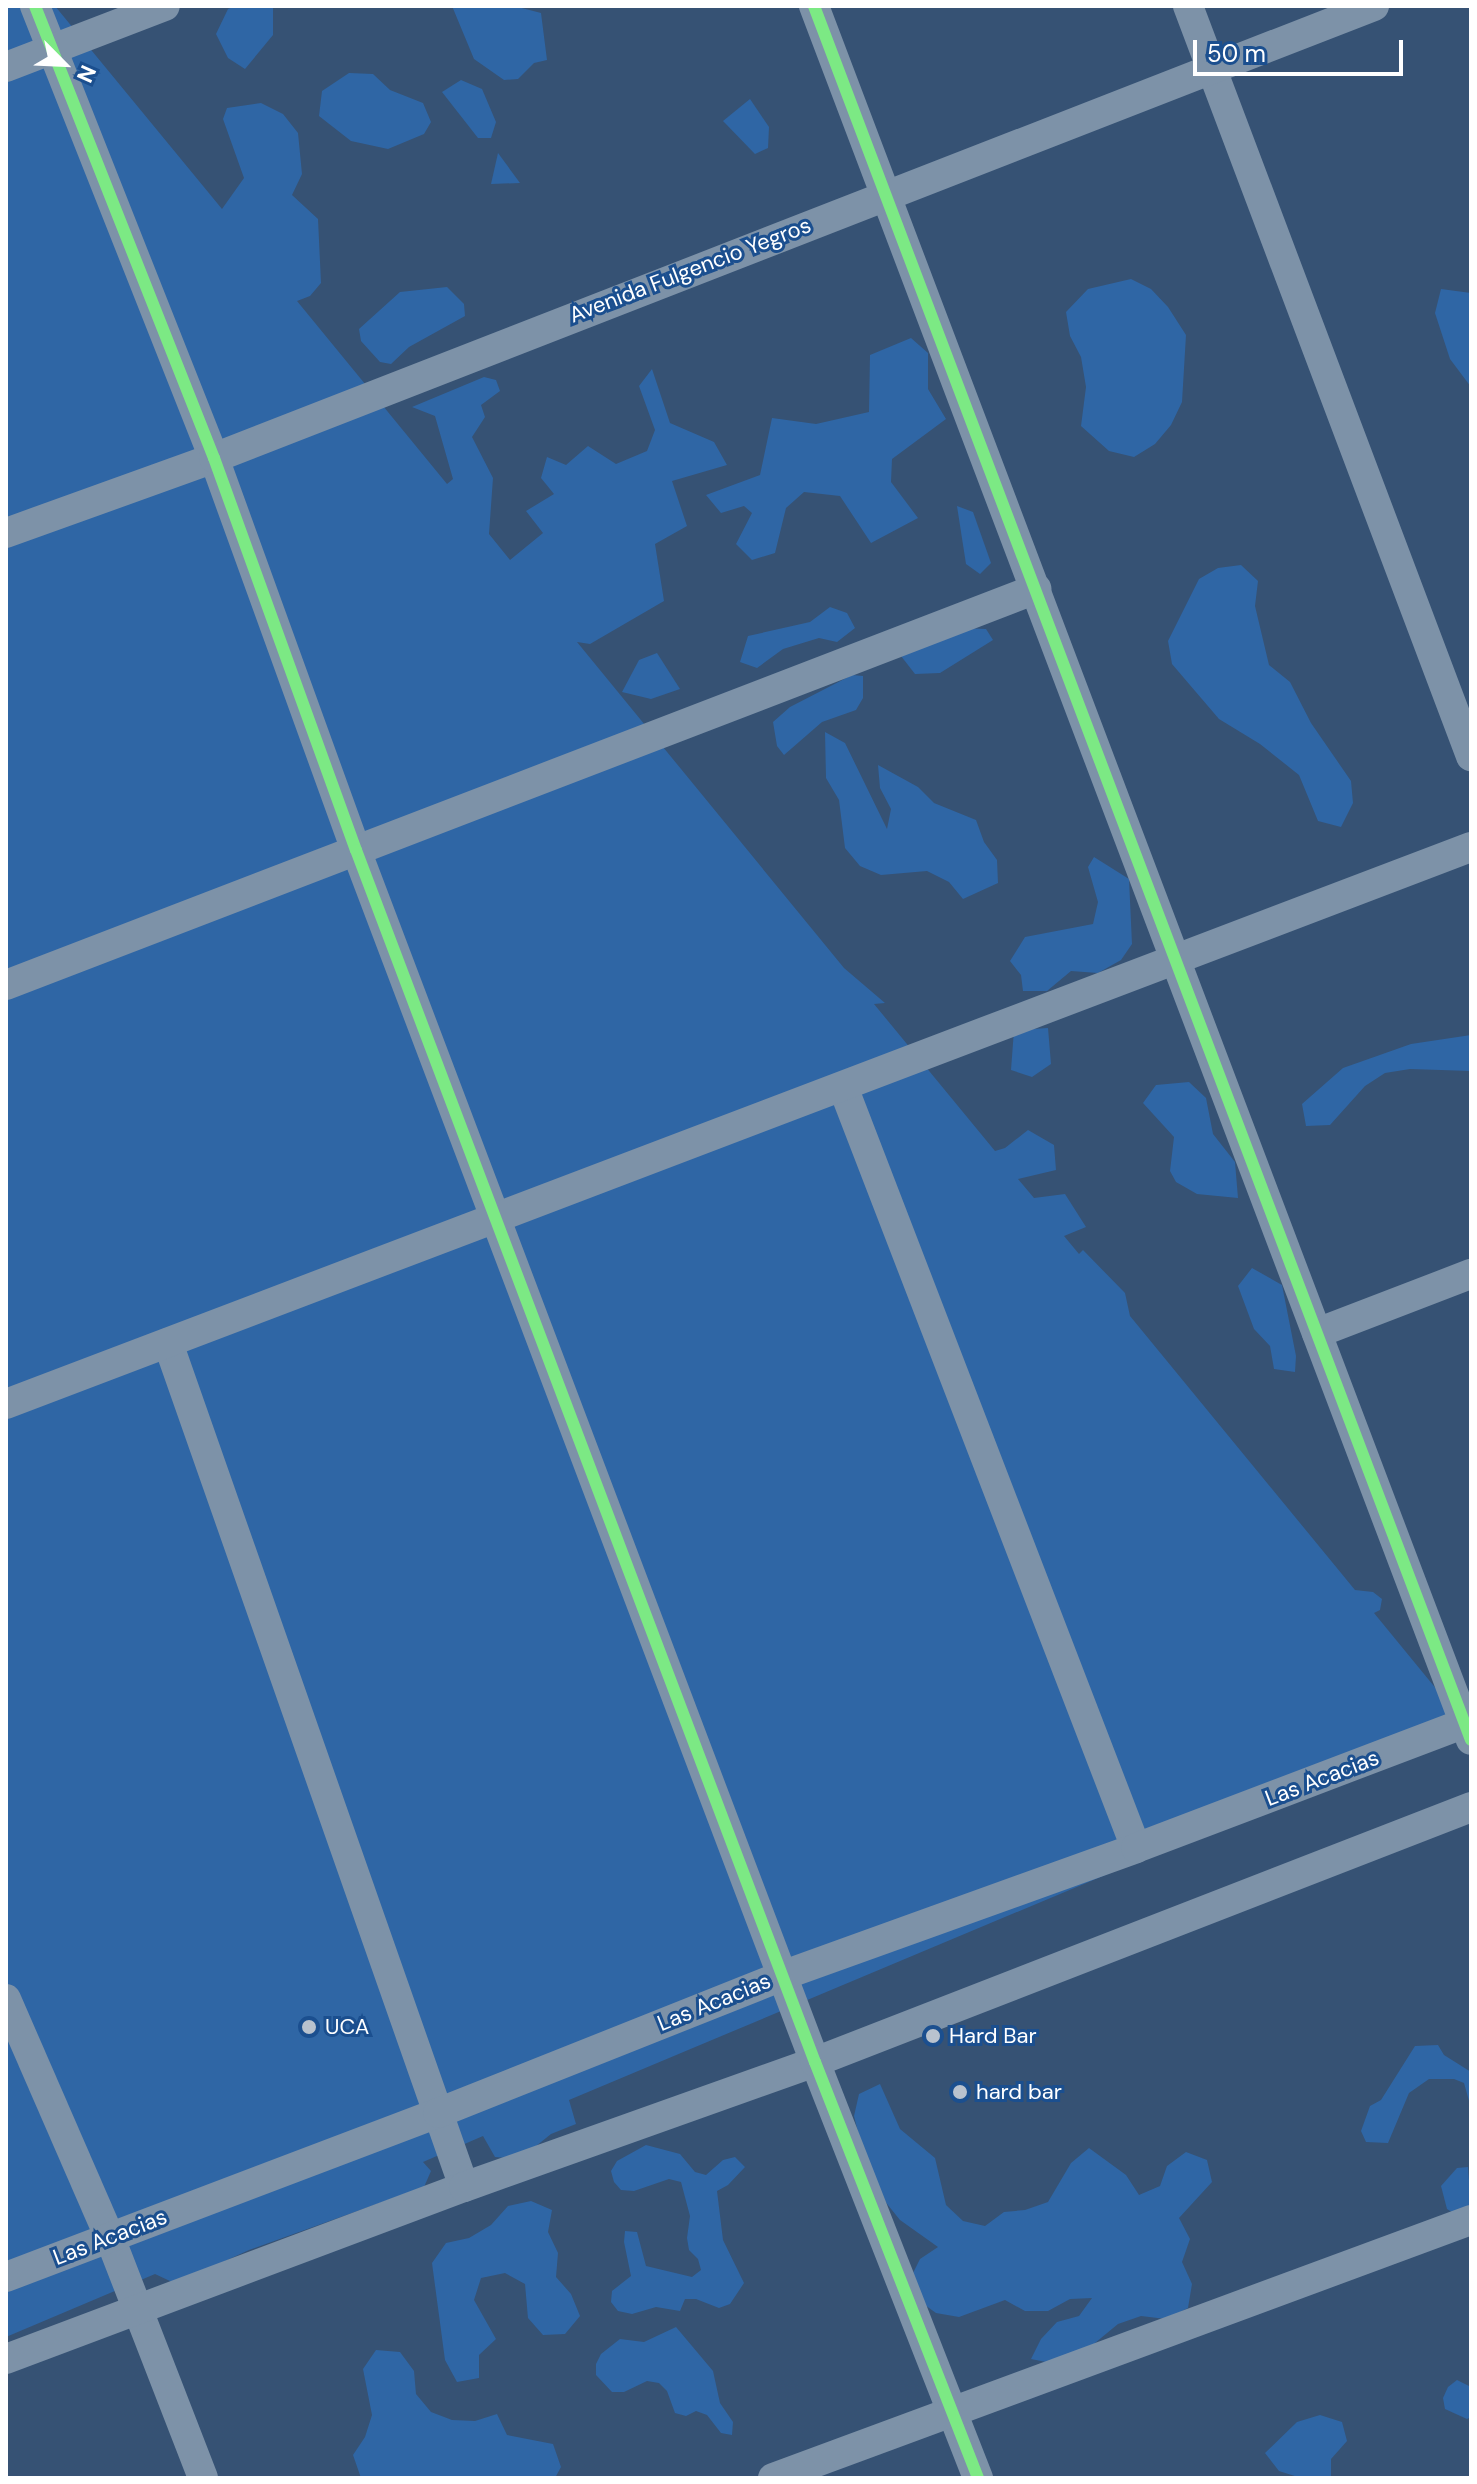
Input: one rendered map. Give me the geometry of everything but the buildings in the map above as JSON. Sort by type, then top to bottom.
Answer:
[{"type":"street","points":[[35,6],[214,458],[356,850],[815,2062],[978,2478]]},
{"type":"street","points":[[6,67],[165,6]]},
{"type":"street","points":[[814,6],[1469,1728]]},
{"type":"street","points":[[1188,6],[1471,756]]},
{"type":"street","name":"Avenida Fulgencio Yegros","points":[[6,533],[214,458],[1374,6]]},
{"type":"street","points":[[6,985],[1036,589]]},
{"type":"street","points":[[6,1404],[1471,847]]},
{"type":"street","points":[[843,1087],[1136,1848]]},
{"type":"street","points":[[1317,1333],[1471,1274]]},
{"type":"street","points":[[168,1343],[464,2187]]},
{"type":"street","name":"Las Acacias","points":[[6,2277],[438,2113],[784,1975],[1469,1728]]},
{"type":"street","points":[[6,2359],[464,2187],[815,2062],[1471,1807]]},
{"type":"street","points":[[6,1999],[110,2238],[203,2478]]},
{"type":"street","points":[[773,2478],[1471,2220]]},
{"type":"shaded area","points":[[6,6],[55,6],[222,209],[244,178],[223,119],[227,108],[261,103],[283,114],[298,133],[302,174],[292,195],[318,219],[321,283],[310,296],[297,301],[447,484],[453,479],[435,416],[412,407],[484,377],[496,380],[500,391],[481,405],[485,417],[472,437],[493,478],[489,534],[510,560],[543,533],[526,511],[554,494],[541,478],[547,457],[566,465],[588,446],[616,464],[647,451],[655,430],[639,386],[652,369],[670,423],[714,442],[727,465],[672,481],[687,526],[655,544],[664,601],[590,644],[577,642],[844,968],[885,1003],[874,1004],[995,1151],[1005,1148],[1028,1130],[1054,1145],[1056,1170],[1018,1179],[1034,1198],[1065,1194],[1086,1227],[1064,1236],[1079,1254],[1083,1250],[1125,1293],[1130,1316],[1355,1590],[1373,1592],[1382,1599],[1380,1610],[1374,1613],[1465,1724],[569,2100],[576,2124],[551,2134],[520,2159],[495,2157],[483,2136],[423,2162],[431,2171],[424,2187],[249,2250],[225,2261],[185,2288],[155,2274],[6,2337]]},
{"type":"shaded area","points":[[235,6],[273,6],[273,35],[245,69],[228,58],[216,34],[228,9]]},
{"type":"shaded area","points":[[452,6],[514,6],[541,13],[547,60],[534,63],[518,79],[504,80],[474,59]]},
{"type":"shaded area","points":[[349,73],[373,74],[390,90],[423,103],[431,122],[424,134],[388,149],[351,141],[319,116],[322,91]]},
{"type":"shaded area","points":[[461,80],[482,89],[496,122],[491,138],[478,138],[442,92]]},
{"type":"shaded area","points":[[750,99],[769,127],[768,148],[755,154],[723,121]]},
{"type":"shaded area","points":[[498,153],[520,183],[491,184]]},
{"type":"shaded area","points":[[1131,279],[1151,289],[1168,307],[1186,335],[1182,402],[1171,425],[1155,444],[1134,457],[1109,451],[1081,426],[1086,387],[1081,357],[1070,336],[1066,312],[1088,289]]},
{"type":"shaded area","points":[[447,287],[464,304],[465,316],[409,347],[391,364],[380,362],[361,341],[359,329],[400,292]]},
{"type":"shaded area","points":[[1441,289],[1471,293],[1471,387],[1450,359],[1435,313]]},
{"type":"shaded area","points":[[911,338],[928,353],[928,389],[946,419],[892,459],[891,482],[918,518],[871,543],[840,496],[804,492],[786,508],[775,553],[752,560],[736,544],[752,513],[744,506],[721,513],[706,495],[760,475],[772,418],[816,424],[869,412],[870,355]]},
{"type":"shaded area","points":[[957,506],[973,512],[991,563],[980,574],[966,564]]},
{"type":"shaded area","points":[[1241,565],[1258,581],[1255,606],[1269,665],[1290,682],[1311,723],[1351,781],[1353,803],[1341,827],[1318,821],[1299,775],[1260,744],[1219,719],[1172,664],[1168,641],[1199,579],[1218,568]]},
{"type":"shaded area","points":[[830,607],[847,613],[855,628],[837,642],[819,638],[783,649],[757,668],[740,662],[748,636],[810,622]]},
{"type":"shaded area","points":[[963,628],[986,629],[993,640],[940,673],[915,674],[901,656]]},
{"type":"shaded area","points":[[657,653],[680,689],[651,699],[622,692],[639,660]]},
{"type":"shaded area","points":[[852,675],[863,676],[863,698],[856,710],[822,722],[784,755],[777,746],[773,722],[790,707]]},
{"type":"shaded area","points":[[825,732],[845,743],[887,829],[891,809],[880,788],[878,765],[918,787],[934,803],[976,820],[984,842],[997,860],[998,883],[963,899],[949,882],[927,871],[881,875],[860,866],[845,848],[839,800],[826,778]]},
{"type":"shaded area","points":[[1094,857],[1129,879],[1132,944],[1121,960],[1098,973],[1071,971],[1047,991],[1023,991],[1021,975],[1010,961],[1025,937],[1093,924],[1098,902],[1088,867]]},
{"type":"shaded area","points":[[1048,1028],[1051,1064],[1032,1077],[1011,1070],[1014,1030]]},
{"type":"shaded area","points":[[1471,1035],[1471,1071],[1410,1069],[1385,1073],[1365,1086],[1330,1125],[1306,1126],[1302,1104],[1343,1068],[1411,1044]]},
{"type":"shaded area","points":[[1189,1082],[1206,1098],[1213,1134],[1235,1162],[1238,1198],[1197,1194],[1176,1182],[1170,1171],[1174,1137],[1143,1103],[1156,1085]]},
{"type":"shaded area","points":[[1252,1268],[1282,1285],[1296,1356],[1295,1372],[1274,1369],[1270,1346],[1254,1329],[1238,1286]]},
{"type":"shaded area","points":[[1438,2045],[1444,2055],[1471,2072],[1471,2108],[1464,2083],[1454,2079],[1429,2079],[1409,2093],[1388,2143],[1366,2142],[1361,2131],[1370,2106],[1381,2100],[1415,2046]]},
{"type":"shaded area","points":[[880,2084],[900,2129],[935,2158],[946,2205],[963,2221],[985,2226],[1004,2212],[1025,2210],[1048,2202],[1071,2163],[1089,2148],[1126,2175],[1139,2195],[1160,2186],[1167,2166],[1186,2152],[1207,2160],[1212,2182],[1179,2218],[1190,2239],[1182,2262],[1192,2284],[1188,2308],[1166,2319],[1141,2316],[1118,2324],[1078,2357],[1056,2364],[1031,2359],[1041,2339],[1057,2322],[1079,2316],[1092,2298],[1070,2299],[1048,2311],[1025,2311],[1005,2300],[959,2317],[936,2313],[918,2300],[910,2279],[920,2259],[938,2247],[900,2220],[871,2184],[854,2116],[859,2094]]},
{"type":"shaded area","points":[[646,2145],[680,2154],[695,2172],[706,2175],[723,2160],[735,2157],[745,2167],[728,2185],[717,2191],[723,2240],[744,2283],[730,2304],[719,2308],[696,2299],[685,2299],[680,2311],[656,2307],[632,2314],[618,2311],[611,2302],[612,2291],[631,2276],[624,2242],[625,2231],[637,2232],[646,2266],[692,2277],[701,2270],[698,2259],[689,2250],[690,2216],[681,2182],[669,2179],[634,2191],[621,2190],[614,2182],[611,2171],[617,2161]]},
{"type":"shaded area","points":[[1468,2167],[1471,2207],[1457,2215],[1447,2209],[1441,2186],[1457,2168]]},
{"type":"shaded area","points":[[531,2201],[552,2210],[548,2232],[558,2253],[556,2277],[571,2294],[580,2316],[565,2334],[543,2335],[528,2318],[525,2284],[505,2273],[481,2278],[474,2300],[496,2339],[479,2355],[479,2378],[457,2382],[445,2360],[432,2263],[446,2243],[469,2238],[491,2225],[508,2206]]},
{"type":"shaded area","points":[[676,2327],[713,2371],[720,2403],[733,2422],[732,2435],[721,2433],[707,2415],[696,2411],[686,2416],[675,2413],[667,2391],[659,2383],[647,2381],[624,2392],[612,2392],[596,2375],[596,2364],[601,2354],[620,2339],[644,2342]]},
{"type":"shaded area","points":[[376,2350],[400,2352],[414,2371],[416,2394],[431,2412],[452,2420],[475,2421],[497,2414],[507,2435],[553,2444],[561,2467],[555,2478],[361,2478],[353,2455],[365,2437],[372,2415],[363,2369]]},
{"type":"shaded area","points":[[1457,2380],[1471,2387],[1471,2417],[1467,2419],[1445,2409],[1443,2398],[1448,2387]]},
{"type":"shaded area","points":[[1320,2415],[1342,2422],[1347,2441],[1331,2459],[1331,2478],[1301,2478],[1279,2471],[1265,2453],[1297,2422]]},
{"type":"cycle path","points":[[35,6],[214,458],[356,850],[815,2062],[978,2478]]},
{"type":"cycle path","points":[[814,6],[1471,1740]]},
{"type":"place","name":"UCA","points":[[309,2027]]},
{"type":"place","name":"Hard Bar","points":[[933,2036]]},
{"type":"place","name":"hard bar","points":[[960,2092]]}]
